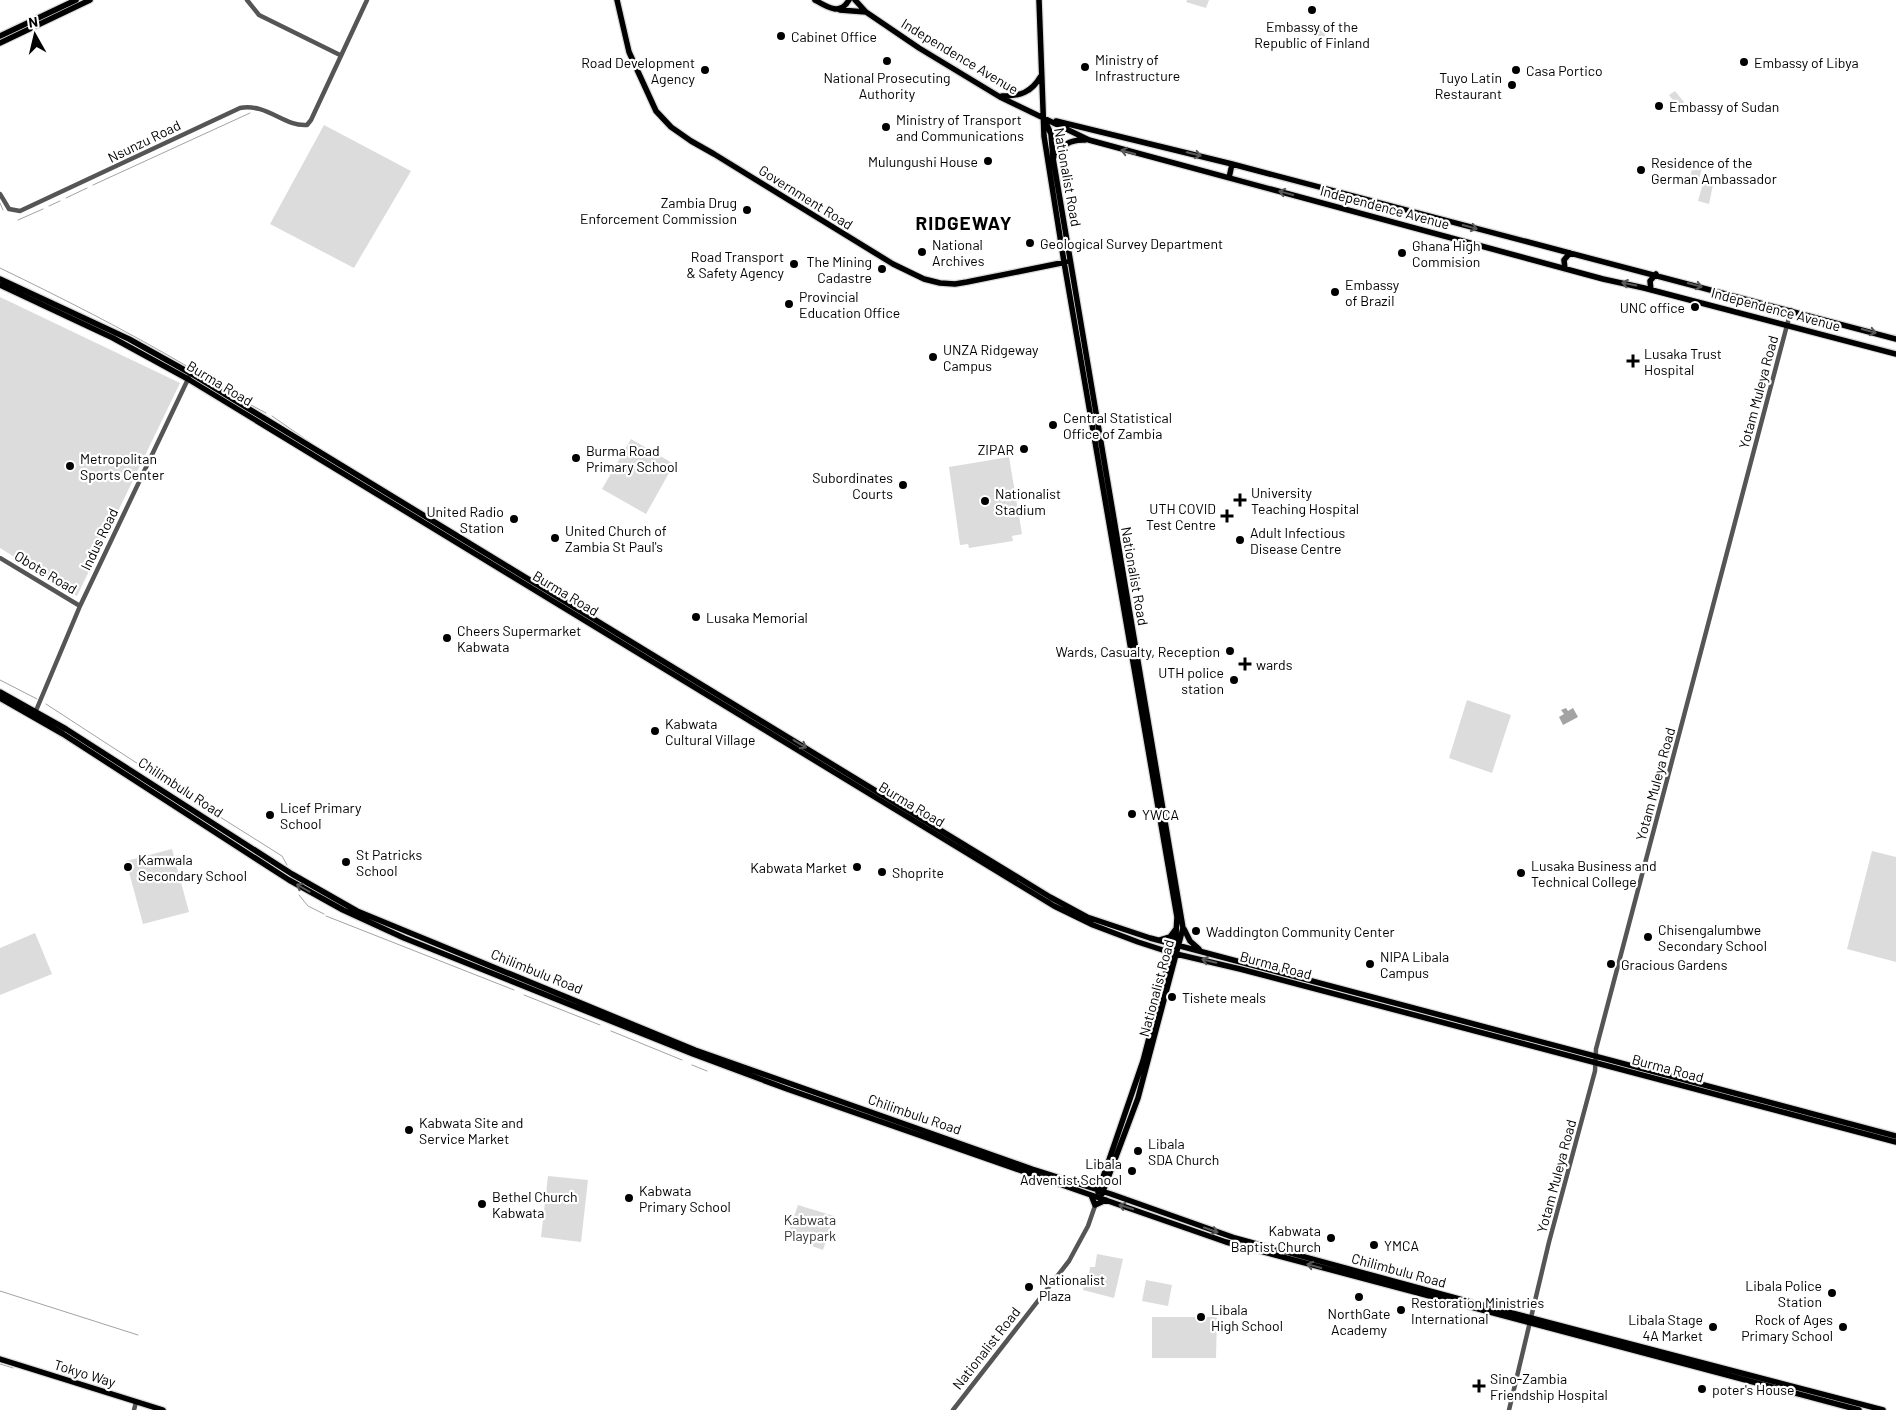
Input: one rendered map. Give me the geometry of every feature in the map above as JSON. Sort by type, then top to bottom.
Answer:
[{"type":"main road","points":[[0,36],[76,0]]},
{"type":"main road","points":[[0,43],[90,0]]},
{"type":"main road","name":"Government Road","points":[[617,0],[630,52],[656,111],[664,120],[691,142],[714,154],[862,246],[912,273],[940,283],[955,284],[1067,262]]},
{"type":"main road","name":"Independence Avenue","points":[[814,0],[831,9],[866,12]]},
{"type":"main road","points":[[838,9],[845,6],[849,0]]},
{"type":"main road","name":"Independence Avenue","points":[[856,0],[866,12],[919,48],[1000,96],[1089,140],[1565,269],[1896,354]]},
{"type":"main road","points":[[1039,0],[1041,76],[1045,118]]},
{"type":"main road","points":[[1000,96],[1015,96],[1028,92],[1041,76]]},
{"type":"main road","name":"Nationalist Road","points":[[1045,118],[1051,134],[1067,262]]},
{"type":"main road","name":"Nationalist Road","points":[[1045,118],[1044,136],[1180,925],[1175,953],[1143,1061],[1105,1179],[1096,1191],[1098,1197]]},
{"type":"main road","name":"Independence Avenue","points":[[1045,118],[1232,164],[1649,272],[1896,339]]},
{"type":"main road","points":[[1053,158],[1066,143],[1076,139],[1089,140]]},
{"type":"main road","points":[[1229,178],[1232,164]]},
{"type":"main road","points":[[1558,267],[1564,260],[1563,251]]},
{"type":"main road","points":[[1565,269],[1564,260],[1570,253]]},
{"type":"main road","points":[[1644,288],[1650,281],[1649,272]]},
{"type":"main road","points":[[1651,290],[1650,281],[1656,274]]},
{"type":"main road","name":"Burma Road","points":[[0,279],[129,339],[1054,906],[1109,932],[1194,958],[1240,968],[1896,1136]]},
{"type":"main road","name":"Burma Road","points":[[0,285],[189,376],[1050,897],[1087,917],[1158,940],[1896,1142]]},
{"type":"main road","name":"Chilimbulu Road","points":[[0,692],[289,880],[360,918],[404,938],[693,1054],[812,1098],[1110,1194],[1234,1238],[1859,1410]]},
{"type":"main road","name":"Chilimbulu Road","points":[[0,698],[35,714]]},
{"type":"main road","points":[[1158,940],[1170,936],[1180,925],[1190,941],[1204,952]]},
{"type":"main road","points":[[1161,949],[1167,956],[1171,966],[1180,961],[1194,958]]},
{"type":"main road","points":[[1105,1179],[1110,1194]]},
{"type":"main road","points":[[1096,1191],[1095,1205],[1106,1200]]},
{"type":"main road","name":"Chilimbulu Road","points":[[1098,1197],[1226,1242],[1883,1410]]},
{"type":"main road","name":"Tokyo Way","points":[[0,1359],[163,1410]]},
{"type":"street","points":[[247,0],[259,15],[340,55],[367,0]]},
{"type":"street","name":"Nsunzu Road","points":[[0,194],[9,209],[20,211],[240,108],[257,107],[299,125],[307,125],[340,55]]},
{"type":"street","name":"Yotam Muleya Road","points":[[1509,1410],[1530,1321],[1595,1071],[1595,1059],[1791,310]]},
{"type":"street","name":"Indus Road","points":[[35,714],[80,606],[189,376]]},
{"type":"street","name":"Obote Road","points":[[0,558],[80,606]]},
{"type":"street","name":"Nationalist Road","points":[[953,1410],[1069,1261],[1088,1226],[1098,1197]]},
{"type":"street","points":[[134,1410],[136,1402]]},
{"type":"green space","points":[[1187,0],[1209,0],[1206,8],[1186,2]]},
{"type":"green space","points":[[1312,28],[1326,32],[1324,38],[1310,34]]},
{"type":"green space","points":[[1675,91],[1684,102],[1678,107],[1669,95]]},
{"type":"green space","points":[[324,125],[411,171],[354,268],[270,224]]},
{"type":"green space","points":[[1695,159],[1704,161],[1699,179],[1690,177]]},
{"type":"green space","points":[[1703,183],[1713,185],[1709,204],[1698,201]]},
{"type":"green space","name":"Metropolitan Sports Center","points":[[0,297],[180,383],[77,596],[0,548]]},
{"type":"green space","points":[[631,439],[674,464],[646,514],[602,489]]},
{"type":"green space","name":"Nationalist Stadium","points":[[1009,457],[1022,534],[1012,536],[1013,541],[969,548],[968,544],[960,545],[949,467]]},
{"type":"green space","points":[[1467,700],[1511,715],[1492,773],[1449,758]]},
{"type":"green space","points":[[172,849],[189,912],[143,924],[126,861]]},
{"type":"green space","points":[[1872,851],[1896,857],[1896,962],[1847,949]]},
{"type":"green space","points":[[35,933],[52,974],[0,995],[0,948]]},
{"type":"green space","points":[[548,1176],[588,1180],[581,1242],[541,1237]]},
{"type":"green space","name":"Kabwata Playpark","points":[[798,1205],[834,1216],[823,1250],[787,1237]]},
{"type":"green space","points":[[1097,1254],[1123,1259],[1114,1298],[1083,1290],[1084,1277],[1089,1276],[1090,1267],[1095,1267]]},
{"type":"green space","points":[[1146,1280],[1172,1285],[1168,1306],[1142,1301]]},
{"type":"green space","points":[[1152,1317],[1217,1317],[1216,1358],[1152,1358]]},
{"type":"shaded area","points":[[1566,708],[1568,711],[1573,708],[1578,717],[1563,725],[1559,717],[1564,714],[1561,710]]},
{"type":"waterway","points":[[93,185],[250,113]]},
{"type":"waterway","points":[[66,198],[87,188]]},
{"type":"waterway","points":[[49,206],[60,201]]},
{"type":"waterway","points":[[0,203],[3,210]]},
{"type":"waterway","points":[[18,220],[43,209]]},
{"type":"waterway","points":[[0,268],[144,342],[266,413]]},
{"type":"waterway","points":[[272,416],[311,443]]},
{"type":"waterway","points":[[0,680],[37,699]]},
{"type":"waterway","points":[[0,702],[30,718]]},
{"type":"waterway","points":[[46,704],[152,773]]},
{"type":"waterway","points":[[37,722],[43,725]]},
{"type":"waterway","points":[[50,730],[119,773]]},
{"type":"waterway","points":[[159,778],[186,795]]},
{"type":"waterway","points":[[193,800],[282,856],[287,865]]},
{"type":"waterway","points":[[299,895],[308,906],[324,914]]},
{"type":"waterway","points":[[326,916],[514,990]]},
{"type":"waterway","points":[[524,995],[600,1025]]},
{"type":"waterway","points":[[611,1031],[682,1060]]},
{"type":"waterway","points":[[692,1065],[707,1071]]},
{"type":"waterway","points":[[0,1291],[138,1335]]},
{"type":"waterway","points":[[0,1364],[13,1368]]},
{"type":"place","name":"Embassy of the Republic of Finland","points":[[1312,10]]},
{"type":"place","name":"Cabinet Office","points":[[781,36]]},
{"type":"place","name":"National Prosecuting Authority","points":[[887,61]]},
{"type":"place","name":"Embassy of Libya","points":[[1744,62]]},
{"type":"place","name":"Ministry of Infrastructure","points":[[1085,67]]},
{"type":"place","name":"Road Development Agency","points":[[705,70]]},
{"type":"place","name":"Casa Portico","points":[[1516,70]]},
{"type":"place","name":"Tuyo Latin Restaurant","points":[[1512,85]]},
{"type":"place","name":"Embassy of Sudan","points":[[1659,106]]},
{"type":"place","name":"Ministry of Transport and Communications","points":[[886,127]]},
{"type":"place","name":"Mulungushi House","points":[[988,161]]},
{"type":"place","name":"Residence of the German Ambassador","points":[[1641,170]]},
{"type":"place","name":"Zambia Drug Enforcement Commission","points":[[747,210]]},
{"type":"place","name":"Geological Survey Department","points":[[1030,243]]},
{"type":"place","name":"National Archives","points":[[922,252]]},
{"type":"place","name":"Ghana High Commision","points":[[1402,253]]},
{"type":"place","name":"Road Transport & Safety Agency","points":[[794,264]]},
{"type":"place","name":"The Mining Cadastre","points":[[882,269]]},
{"type":"place","name":"Embassy of Brazil","points":[[1335,292]]},
{"type":"place","name":"Provincial Education Office","points":[[789,304]]},
{"type":"place","name":"UNC office","points":[[1695,307]]},
{"type":"place","name":"UNZA Ridgeway Campus","points":[[933,357]]},
{"type":"place","name":"Lusaka Trust Hospital","points":[[1633,361]]},
{"type":"place","name":"Central Statistical Office of Zambia","points":[[1053,425]]},
{"type":"place","name":"ZIPAR","points":[[1024,449]]},
{"type":"place","name":"Burma Road Primary School","points":[[576,458]]},
{"type":"place","name":"Metropolitan Sports Center","points":[[70,466]]},
{"type":"place","name":"Subordinates Courts","points":[[903,485]]},
{"type":"place","name":"University Teaching Hospital","points":[[1240,500]]},
{"type":"place","name":"Nationalist Stadium","points":[[985,501]]},
{"type":"place","name":"UTH COVID Test Centre","points":[[1227,516]]},
{"type":"place","name":"United Radio Station","points":[[514,519]]},
{"type":"place","name":"United Church of Zambia St Paul's","points":[[555,538]]},
{"type":"place","name":"Adult Infectious Disease Centre","points":[[1240,540]]},
{"type":"place","name":"Lusaka Memorial","points":[[696,617]]},
{"type":"place","name":"Cheers Supermarket Kabwata","points":[[447,638]]},
{"type":"place","name":"Wards, Casualty, Reception","points":[[1230,651]]},
{"type":"place","name":"wards","points":[[1245,664]]},
{"type":"place","name":"UTH police station","points":[[1234,680]]},
{"type":"place","name":"Kabwata Cultural Village","points":[[655,731]]},
{"type":"place","name":"YWCA","points":[[1132,814]]},
{"type":"place","name":"Licef Primary School","points":[[270,815]]},
{"type":"place","name":"St Patricks School","points":[[346,862]]},
{"type":"place","name":"Kamwala Secondary School","points":[[128,867]]},
{"type":"place","name":"Kabwata Market","points":[[857,867]]},
{"type":"place","name":"Shoprite","points":[[882,872]]},
{"type":"place","name":"Lusaka Business and Technical College","points":[[1521,873]]},
{"type":"place","name":"Waddington Community Center","points":[[1196,931]]},
{"type":"place","name":"Chisengalumbwe Secondary School","points":[[1648,937]]},
{"type":"place","name":"NIPA Libala Campus","points":[[1370,964]]},
{"type":"place","name":"Gracious Gardens","points":[[1611,964]]},
{"type":"place","name":"Tishete meals","points":[[1172,997]]},
{"type":"place","name":"Kabwata Site and Service Market","points":[[409,1130]]},
{"type":"place","name":"Libala SDA Church","points":[[1138,1151]]},
{"type":"place","name":"Libala Adventist School","points":[[1132,1171]]},
{"type":"place","name":"Kabwata Primary School","points":[[629,1198]]},
{"type":"place","name":"Bethel Church Kabwata","points":[[482,1204]]},
{"type":"place","name":"Kabwata Baptist Church","points":[[1331,1238]]},
{"type":"place","name":"YMCA","points":[[1374,1245]]},
{"type":"place","name":"Nationalist Plaza","points":[[1029,1287]]},
{"type":"place","name":"Libala Police Station","points":[[1832,1293]]},
{"type":"place","name":"NorthGate Academy","points":[[1359,1297]]},
{"type":"place","name":"Restoration Ministries International","points":[[1401,1310]]},
{"type":"place","name":"Libala High School","points":[[1201,1317]]},
{"type":"place","name":"Libala Stage 4A Market","points":[[1713,1327]]},
{"type":"place","name":"Rock of Ages Primary School","points":[[1843,1327]]},
{"type":"place","name":"Sino-Zambia Friendship Hospital","points":[[1479,1386]]},
{"type":"place","name":"poter's House","points":[[1702,1389]]},
{"type":"district","name":"RIDGEWAY","points":[[964,222]]}]
